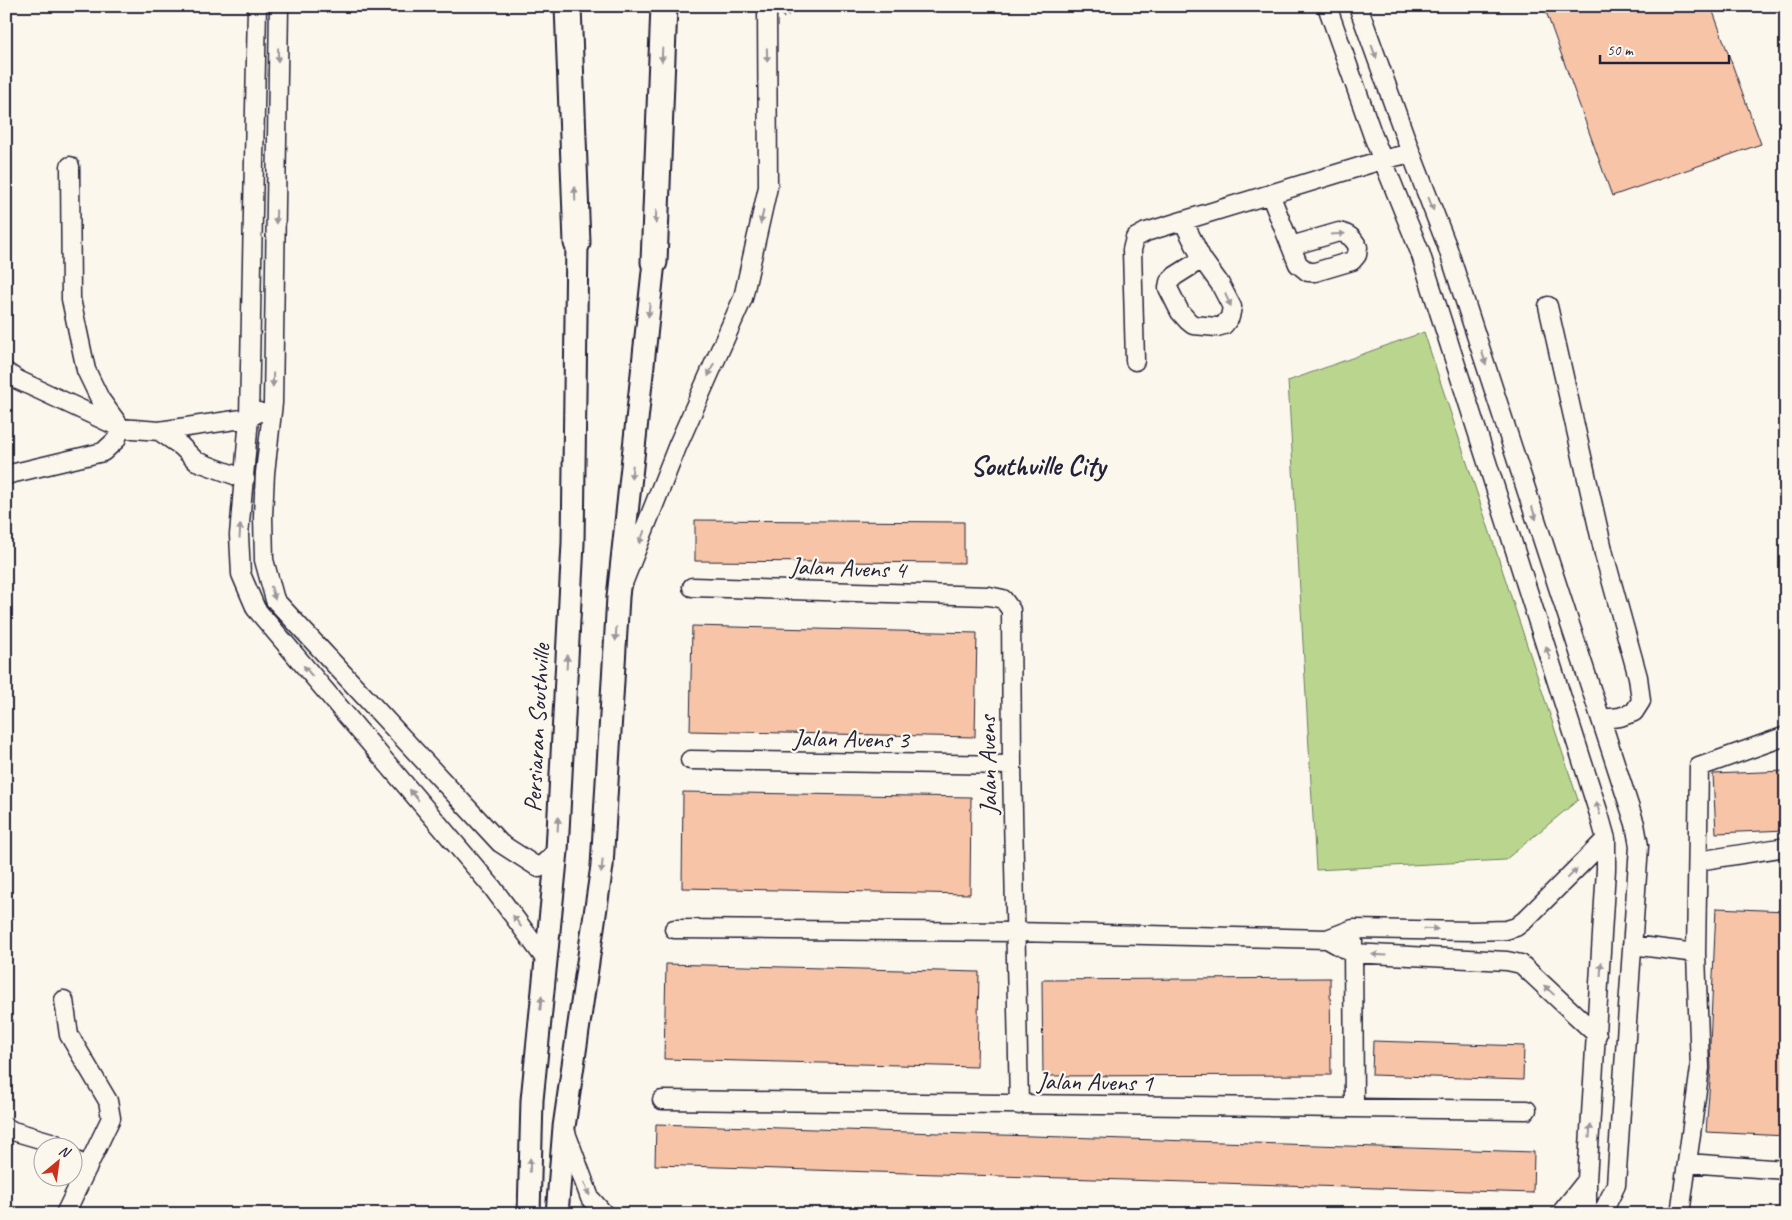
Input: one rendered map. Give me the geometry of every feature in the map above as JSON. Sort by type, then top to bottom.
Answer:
[{"type":"highway","points":[[568,6],[577,243]]},
{"type":"highway","points":[[654,262],[664,6]]},
{"type":"main road","name":"Persiaran Southville","points":[[529,1214],[532,1100],[557,850],[573,543],[577,243]]},
{"type":"main road","points":[[557,1214],[564,1127],[602,866],[618,597],[654,262]]},
{"type":"street","points":[[257,6],[249,418],[239,535],[241,574],[256,609],[492,887],[546,960]]},
{"type":"street","points":[[279,6],[273,403],[265,472],[263,516],[264,560],[275,600],[500,843],[539,868],[557,850]]},
{"type":"street","points":[[618,597],[677,447],[743,298],[768,187],[767,6]]},
{"type":"street","points":[[1327,6],[1382,160],[1420,252],[1600,814],[1606,839],[1597,1035],[1587,1180],[1587,1214]]},
{"type":"street","points":[[1358,6],[1447,246],[1635,824],[1639,846],[1616,1185],[1602,1214]]},
{"type":"street","points":[[1136,361],[1132,250],[1135,238],[1146,232],[1382,160],[1411,153]]},
{"type":"street","points":[[70,166],[71,299],[86,370],[100,399],[121,428]]},
{"type":"street","points":[[1270,194],[1291,246]]},
{"type":"street","points":[[1184,221],[1202,259]]},
{"type":"street","points":[[1548,306],[1604,554],[1638,677],[1641,701],[1634,712],[1620,717],[1601,719]]},
{"type":"street","points":[[6,372],[18,380],[121,428],[160,431],[249,418],[273,403]]},
{"type":"street","points":[[6,475],[103,452],[116,440],[121,428]]},
{"type":"street","points":[[160,431],[181,446],[196,461],[245,479]]},
{"type":"street","name":"Jalan Avens 4","points":[[692,587],[989,596],[1003,599]]},
{"type":"street","name":"Jalan Avens","points":[[1003,599],[1010,610],[1019,1105]]},
{"type":"street","points":[[1680,1214],[1700,1068],[1696,953],[1699,767],[1786,736]]},
{"type":"street","name":"Jalan Avens 3","points":[[690,760],[1012,765]]},
{"type":"street","points":[[674,929],[1015,932],[1327,939],[1353,929],[1506,930],[1516,927],[1525,920],[1606,839]]},
{"type":"street","points":[[1698,861],[1786,847]]},
{"type":"street","points":[[1353,929],[1354,1108]]},
{"type":"street","points":[[1409,929],[1410,957]]},
{"type":"street","points":[[1472,931],[1473,959]]},
{"type":"street","points":[[1327,939],[1352,954],[1507,961],[1521,964],[1597,1035]]},
{"type":"street","points":[[1632,945],[1696,953]]},
{"type":"street","points":[[64,1000],[69,1035],[108,1101],[111,1118],[82,1160]]},
{"type":"street","name":"Jalan Avens 1","points":[[662,1100],[1527,1110]]},
{"type":"street","points":[[6,1127],[37,1138]]},
{"type":"street","points":[[564,1127],[590,1198],[604,1214]]},
{"type":"street","points":[[1687,1164],[1786,1170]]},
{"type":"street","points":[[1560,1214],[1587,1180]]},
{"type":"street","points":[[65,1214],[73,1188]]},
{"type":"green space","points":[[1424,332],[1578,800],[1505,860],[1316,870],[1288,381]]},
{"type":"building","points":[[1544,6],[1711,6],[1761,144],[1612,196]]},
{"type":"building","points":[[695,520],[964,522],[964,563],[695,561]]},
{"type":"building","points":[[692,626],[977,633],[975,737],[690,731]]},
{"type":"building","points":[[1786,771],[1786,830],[1716,833],[1713,774]]},
{"type":"building","points":[[683,792],[971,797],[970,894],[682,888]]},
{"type":"building","points":[[1716,908],[1786,911],[1786,1136],[1706,1132],[1711,1068],[1710,1045]]},
{"type":"building","points":[[666,964],[979,972],[977,1067],[664,1059]]},
{"type":"building","points":[[1330,978],[1331,1075],[1043,1076],[1042,980]]},
{"type":"building","points":[[1373,1041],[1524,1046],[1523,1080],[1372,1075]]},
{"type":"building","points":[[656,1124],[1534,1152],[1533,1193],[655,1165]]},
{"type":"district","name":"Southville City","points":[[1038,465]]}]
